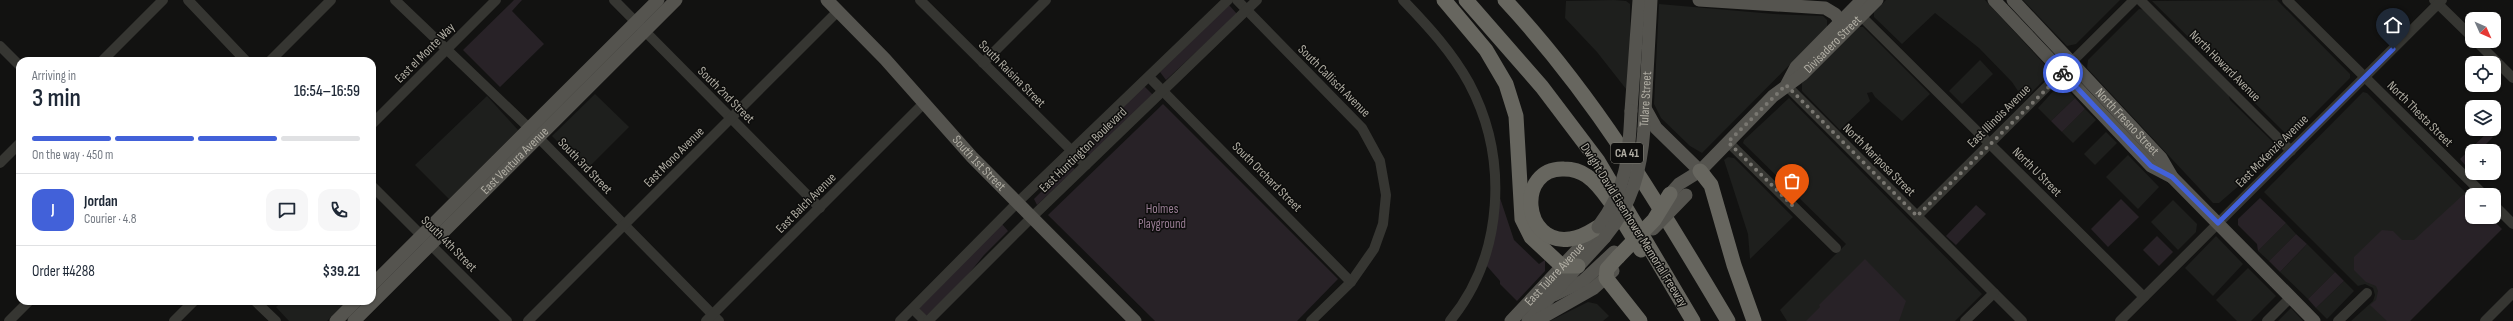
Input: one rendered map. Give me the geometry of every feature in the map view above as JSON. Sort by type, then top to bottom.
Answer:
[{"type":"highway","points":[[1444,0],[1486,50],[1506,84],[1516,116],[1522,219],[1531,237],[1562,266],[1578,266]]},
{"type":"highway","name":"Dwight David Eisenhower Memorial Freeway","points":[[1466,0],[1542,87],[1598,161],[1693,321]]},
{"type":"highway","name":"CA 41","points":[[1505,0],[1563,67],[1619,142],[1728,321]]},
{"type":"highway","points":[[1599,231],[1564,240],[1549,236],[1534,220],[1530,201],[1533,187],[1541,177],[1558,169],[1577,170],[1591,179],[1690,321]]},
{"type":"highway","points":[[1700,171],[1711,185],[1734,265],[1754,321]]},
{"type":"highway","points":[[1640,321],[1606,278],[1607,269],[1654,220],[1678,191]]},
{"type":"main road","name":"East Ventura Avenue","points":[[641,27],[658,0]]},
{"type":"main road","name":"East Ventura Avenue","points":[[376,296],[427,239],[533,133],[641,27],[676,0]]},
{"type":"main road","name":"South 1st Street","points":[[827,0],[924,103],[972,157],[1018,202],[1129,319]]},
{"type":"main road","name":"Tulare Street","points":[[1599,231],[1615,203],[1626,172],[1639,0]]},
{"type":"main road","name":"Tulare Street","points":[[1599,231],[1623,213],[1634,191],[1641,158],[1644,129],[1651,0]]},
{"type":"main road","points":[[1699,0],[1798,3],[1825,8],[1842,21],[1841,28],[1823,46],[1812,65]]},
{"type":"main road","name":"Divisadero Street","points":[[1786,85],[1796,67],[1862,0]]},
{"type":"main road","points":[[1861,16],[1863,7],[1869,0]]},
{"type":"main road","name":"Divisadero Street","points":[[1678,191],[1786,85],[1803,74],[1877,0]]},
{"type":"main road","name":"North Fresno Street","points":[[1994,0],[2151,166],[2172,177]]},
{"type":"main road","name":"North Fresno Street","points":[[2013,0],[2161,158],[2172,177],[2314,321]]},
{"type":"main road","points":[[1645,105],[1650,120],[1656,128],[1700,171]]},
{"type":"main road","name":"East Tulare Avenue","points":[[1511,321],[1562,266],[1599,231]]},
{"type":"main road","name":"East Tulare Avenue","points":[[1528,321],[1578,266],[1599,231]]},
{"type":"main road","name":"East Ventura Avenue","points":[[376,282],[427,239]]},
{"type":"main road","points":[[1522,309],[1549,298],[1582,281],[1618,257]]},
{"type":"main road","points":[[1536,321],[1587,292],[1606,278]]},
{"type":"main road","points":[[336,321],[352,305]]},
{"type":"main road","name":"East Ventura Avenue","points":[[354,321],[368,305]]},
{"type":"street","points":[[106,57],[163,0]]},
{"type":"street","points":[[188,0],[242,57]]},
{"type":"street","points":[[274,57],[331,0]]},
{"type":"street","name":"South 3rd Street","points":[[395,0],[533,133],[624,225],[712,319]]},
{"type":"street","name":"East el Monte Way","points":[[376,120],[496,0]]},
{"type":"street","name":"South 2nd Street","points":[[614,0],[820,208]]},
{"type":"street","name":"South Raisina Street","points":[[920,0],[1086,165]]},
{"type":"street","points":[[983,63],[1046,0]]},
{"type":"street","name":"East Huntington Boulevard","points":[[900,321],[1018,202],[1228,0]]},
{"type":"street","name":"South Callisch Avenue","points":[[1237,0],[1362,128],[1380,161],[1386,195],[1382,224],[1374,249],[1351,282],[1312,321]]},
{"type":"street","name":"East Huntington Boulevard","points":[[928,321],[1032,217],[1257,0]]},
{"type":"street","points":[[1403,0],[1447,49],[1469,83],[1483,113],[1494,157],[1496,199],[1489,244],[1472,287],[1450,321]]},
{"type":"street","name":"East Illinois Avenue","points":[[1917,216],[2134,0]]},
{"type":"street","name":"North Howard Avenue","points":[[2140,0],[2291,151]]},
{"type":"street","name":"North Thesta Street","points":[[2287,0],[2477,188]]},
{"type":"street","points":[[2438,1],[2465,30]]},
{"type":"street","name":"East McKenzie Avenue","points":[[2120,321],[2365,78],[2438,1]]},
{"type":"street","name":"East Mono Avenue","points":[[528,321],[838,11]]},
{"type":"street","name":"North U Street","points":[[1861,16],[2144,297]]},
{"type":"street","points":[[0,46],[16,62]]},
{"type":"street","points":[[2483,48],[2513,78]]},
{"type":"street","name":"South Orchard Street","points":[[1149,77],[1351,282]]},
{"type":"street","name":"North Mariposa Street","points":[[1786,85],[2022,321]]},
{"type":"street","name":"East Balch Avenue","points":[[712,319],[924,103]]},
{"type":"street","points":[[1728,142],[1836,248]]},
{"type":"street","points":[[0,163],[16,147]]},
{"type":"street","name":"South 4th Street","points":[[376,190],[427,239],[507,321]]},
{"type":"street","points":[[2501,212],[2513,223]]},
{"type":"street","points":[[1965,321],[1994,293]]},
{"type":"street","points":[[2338,321],[2367,293]]},
{"type":"street","points":[[2485,321],[2513,293]]},
{"type":"street","points":[[2267,321],[2290,297]]},
{"type":"street","points":[[9,321],[25,305]]},
{"type":"street","points":[[174,321],[190,305]]},
{"type":"street","points":[[259,305],[276,321]]},
{"type":"street","points":[[912,309],[925,321]]},
{"type":"shaded area","points":[[1886,0],[1985,0],[2049,69],[2048,76],[2024,100],[2012,82],[1979,48],[1935,13],[1902,44],[1874,17],[1874,12]]},
{"type":"shaded area","points":[[2023,0],[2120,0],[2076,44],[2067,46]]},
{"type":"shaded area","points":[[2277,0],[2350,74],[2350,78],[2292,136],[2288,136],[2152,1]]},
{"type":"shaded area","points":[[1566,1],[1626,1],[1630,4],[1630,94],[1597,52],[1565,18]]},
{"type":"shaded area","points":[[1659,4],[1774,14],[1823,16],[1827,20],[1827,27],[1702,153],[1690,146],[1661,118],[1654,104]]},
{"type":"shaded area","points":[[2139,9],[2145,10],[2228,92],[2230,100],[2278,147],[2278,150],[2264,164],[2219,203],[2213,203],[2087,68],[2088,60]]},
{"type":"shaded area","points":[[1859,27],[1863,27],[1930,94],[1902,121],[1875,97],[1872,92],[1867,93],[1870,101],[1840,130],[1802,91],[1802,83]]},
{"type":"shaded area","points":[[1980,60],[1993,74],[1962,104],[1949,91]]},
{"type":"shaded area","points":[[2064,85],[2075,98],[2051,121],[2038,108],[2058,86]]},
{"type":"shaded area","points":[[2363,92],[2367,93],[2465,192],[2465,224],[2485,224],[2410,321],[2351,321],[2373,301],[2375,295],[2373,288],[2365,284],[2358,286],[2264,192]]},
{"type":"shaded area","points":[[595,94],[629,127],[586,170],[552,136]]},
{"type":"shaded area","points":[[487,96],[518,130],[449,199],[415,165]]},
{"type":"shaded area","points":[[1789,98],[1982,294],[1955,321],[1787,321],[1780,310],[1846,244],[1743,143],[1744,140]]},
{"type":"shaded area","points":[[2085,109],[2096,120],[2073,143],[2062,132]]},
{"type":"shaded area","points":[[2106,132],[2117,143],[2095,165],[2084,154]]},
{"type":"shaded area","points":[[2128,155],[2159,187],[2138,209],[2106,177]]},
{"type":"shaded area","points":[[1728,157],[1734,158],[1793,217],[1750,259],[1748,234],[1724,160]]},
{"type":"shaded area","points":[[2173,200],[2197,224],[2196,232],[2178,250],[2151,222]]},
{"type":"shaded area","points":[[2286,223],[2296,234],[2269,261],[2258,251]]},
{"type":"shaded area","points":[[2216,236],[2243,264],[2213,296],[2185,268]]},
{"type":"shaded area","points":[[2307,244],[2335,272],[2308,299],[2280,272]]},
{"type":"shaded area","points":[[2248,268],[2276,296],[2251,321],[2237,321],[2216,300]]},
{"type":"shaded area","points":[[2344,281],[2354,291],[2327,319],[2316,308]]},
{"type":"shaded area","points":[[1588,302],[1597,304],[1609,316],[1603,321],[1550,321]]},
{"type":"shaded area","points":[[278,305],[343,305],[327,321],[289,321],[276,307]]},
{"type":"shaded area","points":[[2291,308],[2303,321],[2278,321]]},
{"type":"green space","points":[[514,0],[522,0],[512,11],[544,44],[500,87],[463,50]]},
{"type":"green space","points":[[1229,5],[1237,14],[1166,80],[1160,72]]},
{"type":"green space","points":[[1144,86],[1153,95],[1091,156],[1082,148]]},
{"type":"green space","points":[[2075,98],[2085,109],[2062,132],[2051,121]]},
{"type":"green space","name":"Holmes Playground","points":[[1163,104],[1338,279],[1297,321],[1155,321],[1048,215]]},
{"type":"green space","points":[[2484,136],[2493,137],[2486,144],[2476,144]]},
{"type":"green space","points":[[2465,154],[2465,165],[2460,159]]},
{"type":"green space","points":[[1068,165],[1075,169],[1037,205],[1034,199]]},
{"type":"green space","points":[[1499,195],[1514,240],[1539,264],[1545,260],[1545,271],[1517,301],[1500,284],[1500,281],[1486,265]]},
{"type":"green space","points":[[2463,195],[2465,195],[2465,224],[2497,224],[2502,229],[2410,321],[2387,321],[2370,305],[2376,300],[2378,291],[2376,286],[2366,282],[2354,270],[2354,257],[2382,230],[2393,231],[2402,240],[2414,240]]},
{"type":"green space","points":[[2260,198],[2286,223],[2258,251],[2257,244],[2238,225],[2238,219]]},
{"type":"green space","points":[[2121,199],[2139,217],[2108,247],[2091,229]]},
{"type":"green space","points":[[1976,205],[1986,214],[1956,245],[1946,236]]},
{"type":"green space","points":[[1002,224],[1008,231],[984,255],[962,282],[926,316],[919,308]]},
{"type":"green space","points":[[2296,234],[2307,244],[2280,272],[2269,261]]},
{"type":"green space","points":[[2157,236],[2173,252],[2159,266],[2143,250]]},
{"type":"green space","points":[[1865,259],[1906,301],[1899,321],[1806,321],[1820,307],[1819,305]]},
{"type":"green space","points":[[2335,272],[2344,281],[2316,308],[2308,299]]},
{"type":"way so far","points":[[1792,205],[1728,142],[1773,96],[1786,85],[1917,216],[2062,72],[2063,73]]},
{"type":"route","points":[[2063,73],[2151,166],[2172,177],[2218,223],[2393,49]]}]
